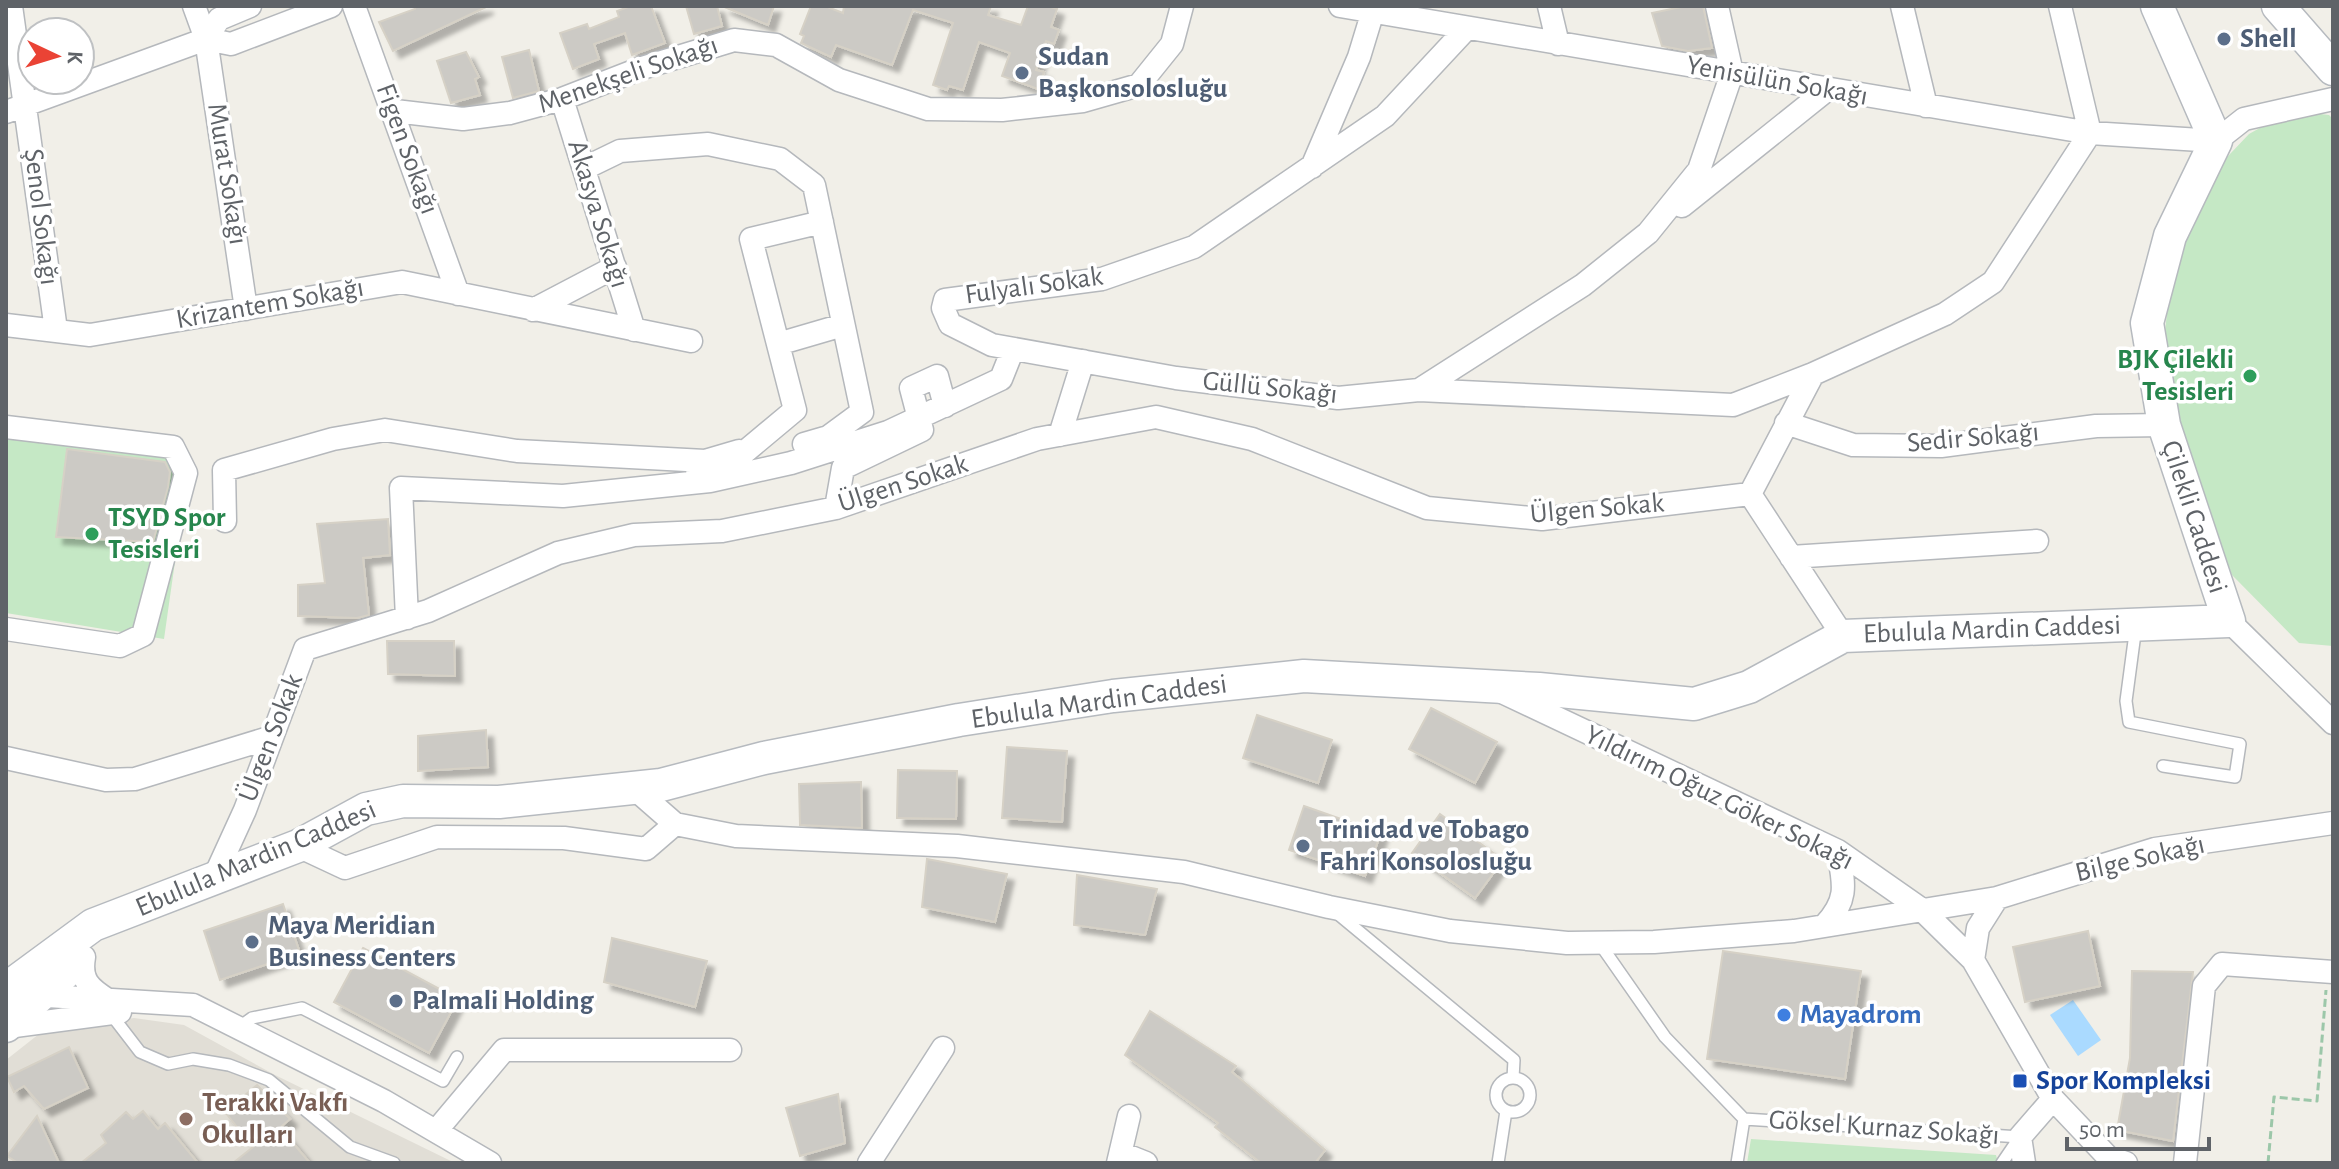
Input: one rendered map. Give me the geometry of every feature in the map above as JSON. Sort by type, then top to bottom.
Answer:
[{"type":"street","name":"Şenol Sokağı","points":[[11,6],[16,108],[56,330]]},
{"type":"street","name":"Murat Sokağı","points":[[194,6],[206,39],[246,309]]},
{"type":"street","points":[[206,39],[219,19],[250,6]]},
{"type":"street","points":[[16,108],[206,39],[231,44],[331,6]]},
{"type":"street","name":"Figen Sokağı","points":[[354,6],[395,111],[458,294]]},
{"type":"street","name":"Menekşeli Sokağı","points":[[395,111],[463,119],[510,113],[562,99],[642,68],[734,40],[776,45],[839,80],[928,109],[1002,110],[1083,101],[1139,85],[1172,44],[1182,6]]},
{"type":"street","name":"Yenisülün Sokağı","points":[[1340,6],[2090,133],[2216,141]]},
{"type":"street","points":[[1549,6],[1558,44]]},
{"type":"street","points":[[1717,6],[1732,73]]},
{"type":"street","points":[[1902,6],[1926,106]]},
{"type":"street","points":[[1419,390],[1733,405],[1813,374],[1945,314],[1993,282],[2090,133],[2060,6]]},
{"type":"street","points":[[2157,6],[2216,141],[2244,119],[2333,99]]},
{"type":"street","points":[[2278,6],[2333,69]]},
{"type":"street","points":[[1312,167],[1359,57],[1371,9]]},
{"type":"street","points":[[1312,167],[1385,116],[1467,28]]},
{"type":"street","name":"Güllü Sokağı","points":[[1648,233],[1699,170],[1732,73]]},
{"type":"street","name":"Güllü Sokağı","points":[[1002,347],[1176,378],[1338,398],[1419,390],[1583,285],[1828,89]]},
{"type":"street","name":"Akasya Sokağı","points":[[562,99],[634,330]]},
{"type":"street","name":"Çilekli Caddesi","points":[[2216,141],[2170,236],[2147,323],[2164,425],[2229,621]]},
{"type":"street","points":[[585,168],[620,151],[708,144],[780,159],[814,185],[862,412],[828,437],[730,464]]},
{"type":"street","name":"Fulyalı Sokak","points":[[1002,347],[950,324],[943,308],[945,300],[1102,279],[1194,247],[1312,167]]},
{"type":"street","points":[[710,481],[795,410],[751,239],[822,222]]},
{"type":"street","points":[[533,310],[615,267]]},
{"type":"street","name":"Krizantem Sokağı","points":[[6,325],[90,335],[402,282],[691,341]]},
{"type":"street","points":[[778,344],[843,325]]},
{"type":"street","points":[[836,508],[843,468],[922,430],[911,388],[937,376],[945,406],[1001,379],[1002,347]]},
{"type":"street","points":[[1060,435],[1083,361]]},
{"type":"street","points":[[1813,374],[1750,494],[1843,636]]},
{"type":"street","name":"Ülgen Sokak","points":[[202,884],[245,810],[305,649],[407,618],[558,553],[634,535],[722,531],[836,508],[1037,439],[1156,417],[1252,439],[1427,508],[1542,519],[1750,494]]},
{"type":"street","points":[[407,618],[401,488],[563,496],[710,481],[791,463],[888,432],[918,418]]},
{"type":"street","name":"Sedir Sokağı","points":[[1786,423],[1853,445],[1941,446],[2096,426],[2164,425]]},
{"type":"street","points":[[6,427],[173,447],[186,473],[143,635],[120,646],[6,629]]},
{"type":"street","points":[[225,521],[224,470],[333,439],[385,430],[517,451],[705,461],[751,447]]},
{"type":"street","points":[[664,458],[710,481]]},
{"type":"street","points":[[1791,557],[2037,541]]},
{"type":"street","points":[[2229,621],[2322,703],[2333,723]]},
{"type":"street","name":"Ebulula Mardin Caddesi","points":[[16,992],[93,925],[298,846],[366,809],[403,801],[499,802],[635,789],[764,758],[929,726],[1113,696],[1304,676],[1490,686],[1694,704],[1749,687],[1843,636],[2229,621]]},
{"type":"street","name":"Yıldırım Oğuz Göker Sokağı","points":[[1490,686],[1838,851],[1921,909],[1973,960],[2053,1099],[2108,1157],[2126,1163]]},
{"type":"street","points":[[6,758],[106,780],[135,779],[272,737]]},
{"type":"street","points":[[298,846],[345,868],[437,837],[564,838],[646,849],[675,824],[635,789]]},
{"type":"street","name":"Bilge Sokağı","points":[[675,824],[736,836],[957,846],[1184,872],[1329,907],[1450,931],[1567,943],[1654,942],[1825,925],[1997,898],[2155,849],[2333,823]]},
{"type":"street","points":[[1825,925],[1835,914],[1845,890],[1838,851]]},
{"type":"street","points":[[109,1006],[6,1026],[16,992],[84,957],[202,884]]},
{"type":"street","points":[[1973,960],[1978,928],[1997,898]]},
{"type":"street","points":[[84,957],[81,974],[109,1006]]},
{"type":"street","points":[[2185,1163],[2204,986],[2222,964],[2333,972]]},
{"type":"street","points":[[16,992],[109,1006],[193,1005],[436,1131],[490,1163]]},
{"type":"street","points":[[869,1163],[943,1048]]},
{"type":"street","points":[[436,1131],[504,1050],[730,1050]]},
{"type":"street","points":[[2024,1163],[2020,1137],[2053,1099]]},
{"type":"street","points":[[1129,1116],[1120,1158],[1146,1163]]},
{"type":"lane","points":[[2136,625],[2126,701],[2129,722],[2240,744],[2235,777],[2163,766]]},
{"type":"lane","points":[[1329,907],[1514,1060],[1513,1078]]},
{"type":"lane","points":[[1599,942],[1665,1037],[1744,1119]]},
{"type":"lane","points":[[109,1006],[140,1052],[168,1064],[193,1059],[229,1065],[269,1080],[350,1147],[394,1163]]},
{"type":"lane","points":[[238,1028],[252,1018],[302,1008],[443,1081],[457,1057]]},
{"type":"lane","points":[[1498,1163],[1506,1111],[1496,1097],[1504,1081],[1513,1078],[1524,1082],[1530,1093],[1528,1105],[1518,1112],[1506,1111]]},
{"type":"lane","name":"Göksel Kurnaz Sokağı","points":[[1737,1163],[1744,1119],[2020,1137]]},
{"type":"lane","points":[[2002,1163],[2020,1137]]},
{"type":"path","points":[[2268,1163],[2274,1097],[2317,1101],[2326,989],[2333,987]]},
{"type":"shaded area","name":"Terakki Vakfı Okulları","points":[[134,1018],[184,1025],[275,1075],[455,1163],[6,1163],[6,1060],[44,1030]]},
{"type":"green space","name":"BJK Çilekli Tesisleri","points":[[2312,113],[2329,115],[2333,119],[2333,646],[2299,643],[2232,575],[2170,413],[2164,339],[2168,305],[2186,236],[2211,174],[2249,134],[2276,119]]},
{"type":"green space","name":"TSYD Spor Tesisleri","points":[[6,431],[190,456],[164,639],[6,613]]},
{"type":"green space","points":[[1751,1139],[1996,1155],[1998,1163],[1747,1163]]},
{"type":"water","points":[[2073,1000],[2101,1040],[2078,1056],[2050,1015]]},
{"type":"building","points":[[414,6],[486,7],[393,51],[379,22],[415,9]]},
{"type":"building","points":[[631,6],[651,6],[665,43],[632,55],[625,33],[594,44],[599,59],[573,69],[560,33],[587,24],[589,29],[619,17],[617,11]]},
{"type":"building","points":[[686,6],[717,6],[722,26],[694,34]]},
{"type":"building","points":[[722,6],[774,6],[768,25]]},
{"type":"building","points":[[811,6],[825,6],[843,13],[844,6],[991,6],[988,15],[1021,25],[1028,6],[1048,6],[1057,9],[1051,27],[1059,30],[1054,44],[1046,41],[1036,70],[1044,72],[1038,89],[1002,76],[1010,53],[979,42],[963,90],[949,86],[947,90],[933,85],[953,23],[913,10],[892,65],[836,45],[831,57],[801,43],[804,36],[800,34]]},
{"type":"building","points":[[1703,6],[1712,48],[1688,51],[1662,46],[1652,13]]},
{"type":"building","points":[[529,50],[539,91],[513,98],[502,57]]},
{"type":"building","points":[[466,52],[479,77],[475,79],[480,95],[451,103],[437,61]]},
{"type":"building","points":[[67,449],[165,462],[170,472],[168,487],[153,542],[56,537]]},
{"type":"building","points":[[388,519],[390,555],[363,558],[369,615],[357,618],[298,616],[298,585],[325,583],[317,524]]},
{"type":"building","points":[[387,641],[454,641],[455,676],[388,674]]},
{"type":"building","points":[[1431,708],[1497,742],[1475,783],[1409,749]]},
{"type":"building","points":[[1257,715],[1332,740],[1318,783],[1243,758]]},
{"type":"building","points":[[486,730],[488,767],[418,771],[418,736]]},
{"type":"building","points":[[1007,747],[1067,751],[1062,822],[1002,818]]},
{"type":"building","points":[[898,770],[957,771],[956,819],[897,818]]},
{"type":"building","points":[[861,782],[862,828],[800,825],[799,784]]},
{"type":"building","points":[[1304,806],[1381,833],[1365,876],[1289,850]]},
{"type":"building","points":[[1440,814],[1503,860],[1475,898],[1412,853]]},
{"type":"building","points":[[927,859],[1007,874],[995,922],[922,907]]},
{"type":"building","points":[[1077,875],[1157,889],[1145,935],[1074,925]]},
{"type":"building","name":"Maya Meridian Business Centers","points":[[283,904],[300,953],[220,980],[204,931]]},
{"type":"building","points":[[2088,931],[2100,986],[2025,1002],[2013,947]]},
{"type":"building","points":[[612,938],[707,961],[695,1007],[604,982]]},
{"type":"building","name":"Palmali Holding","points":[[363,948],[458,999],[429,1053],[334,1002]]},
{"type":"building","name":"Mayadrom","points":[[1723,951],[1861,971],[1845,1079],[1707,1059]]},
{"type":"building","points":[[2132,971],[2193,972],[2173,1141],[2117,1130],[2130,1058]]},
{"type":"building","points":[[1150,1011],[1236,1066],[1232,1072],[1325,1150],[1315,1163],[1261,1163],[1215,1127],[1218,1123],[1125,1055]]},
{"type":"building","points":[[69,1047],[88,1088],[44,1109],[24,1086],[14,1092],[7,1077]]},
{"type":"building","points":[[257,1085],[290,1119],[282,1126],[286,1135],[310,1163],[233,1163],[253,1147],[225,1112]]},
{"type":"building","points":[[838,1094],[845,1143],[800,1156],[786,1108]]},
{"type":"building","points":[[143,1111],[158,1129],[165,1123],[198,1163],[81,1163],[106,1143],[101,1135],[126,1112],[133,1119]]},
{"type":"building","points":[[37,1116],[59,1163],[18,1163],[7,1156]]},
{"type":"place","name":"Shell","points":[[2224,39]]},
{"type":"place","name":"Sudan Başkonsolosluğu","points":[[1022,73]]},
{"type":"place","name":"BJK Çilekli Tesisleri","points":[[2250,376]]},
{"type":"place","name":"TSYD Spor Tesisleri","points":[[92,534]]},
{"type":"place","name":"Trinidad ve Tobago Fahri Konsolosluğu","points":[[1303,846]]},
{"type":"place","name":"Maya Meridian Business Centers","points":[[252,942]]},
{"type":"place","name":"Palmali Holding","points":[[396,1001]]},
{"type":"place","name":"Mayadrom","points":[[1784,1015]]},
{"type":"place","name":"Spor Kompleksi","points":[[2020,1081]]},
{"type":"place","name":"Terakki Vakfı Okulları","points":[[186,1119]]}]
